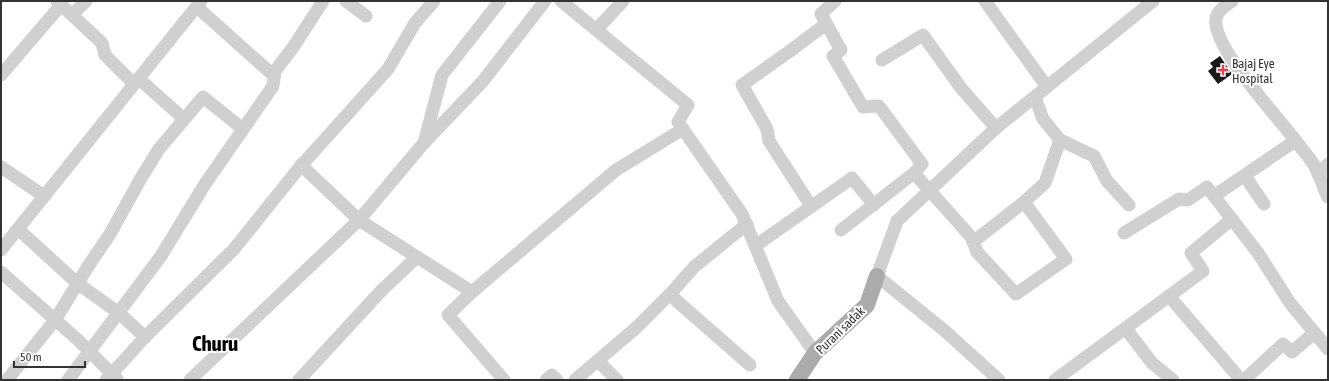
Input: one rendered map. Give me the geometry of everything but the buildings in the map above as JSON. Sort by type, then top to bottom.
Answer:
[{"type":"main road","name":"Purani sadak","points":[[797,380],[815,353],[867,305],[877,276]]},
{"type":"street","points":[[72,14],[86,1]]},
{"type":"street","points":[[68,380],[161,256],[201,190],[273,86],[275,71],[294,46],[324,1]]},
{"type":"street","points":[[346,1],[366,16]]},
{"type":"street","points":[[1,272],[90,352],[112,378],[145,337],[234,249],[301,165],[388,69],[415,23],[434,1]]},
{"type":"street","points":[[423,144],[442,75],[500,1]]},
{"type":"street","points":[[190,380],[359,220],[423,144],[483,81],[546,1]]},
{"type":"street","points":[[561,1],[688,105],[678,122],[742,214],[778,301],[815,353]]},
{"type":"street","points":[[596,30],[623,1]]},
{"type":"street","points":[[835,1],[821,14],[841,50],[833,56],[864,107],[879,106],[922,164],[914,173],[841,230]]},
{"type":"street","points":[[985,1],[1047,87]]},
{"type":"street","points":[[999,380],[945,330],[877,276],[897,221],[996,128],[1153,1]]},
{"type":"street","points":[[1232,1],[1218,12],[1216,19],[1218,34],[1226,50],[1269,110],[1296,141],[1316,169],[1323,189],[1328,197]]},
{"type":"street","points":[[1,75],[59,3],[102,43],[105,55],[183,118]]},
{"type":"street","points":[[1,250],[199,4],[274,76]]},
{"type":"street","points":[[811,206],[769,141],[767,129],[742,85],[826,24]]},
{"type":"street","points":[[882,60],[923,35],[960,88],[996,128]]},
{"type":"street","points":[[7,380],[55,320],[77,283],[110,234],[140,178],[159,149],[183,118],[203,97],[243,129]]},
{"type":"street","points":[[1035,97],[1043,119],[1060,140],[1094,156],[1107,181],[1129,204]]},
{"type":"street","points":[[504,380],[448,315],[472,292],[616,170],[683,129]]},
{"type":"street","points":[[973,242],[1024,202],[1045,183],[1060,140]]},
{"type":"street","points":[[1214,196],[1296,141]]},
{"type":"street","points":[[1318,174],[1328,164]]},
{"type":"street","points":[[301,165],[359,220],[472,292]]},
{"type":"street","points":[[2,169],[44,196]]},
{"type":"street","points":[[914,173],[972,238],[977,252],[1016,294],[1066,259],[1024,202]]},
{"type":"street","points":[[1244,176],[1264,204]]},
{"type":"street","points":[[755,246],[852,178],[874,205]]},
{"type":"street","points":[[1124,233],[1179,199],[1188,200],[1207,187],[1258,253],[1290,303],[1328,349]]},
{"type":"street","points":[[1055,380],[1126,329],[1203,270],[1191,253],[1232,219]]},
{"type":"street","points":[[575,380],[638,326],[670,295],[694,267],[747,224]]},
{"type":"street","points":[[18,229],[77,283],[119,313],[145,337]]},
{"type":"street","points":[[299,380],[381,291],[417,257]]},
{"type":"street","points":[[670,295],[750,364]]},
{"type":"street","points":[[1169,296],[1243,380],[1283,344],[1292,352],[1314,333]]},
{"type":"street","points":[[1126,329],[1152,363],[1173,380]]},
{"type":"street","points":[[598,360],[617,380]]},
{"type":"street","points":[[546,380],[552,374],[557,380]]},
{"type":"place","name":"Bajaj Eye Hospital","points":[[1223,70]]},
{"type":"district","name":"Churu","points":[[215,344]]}]
